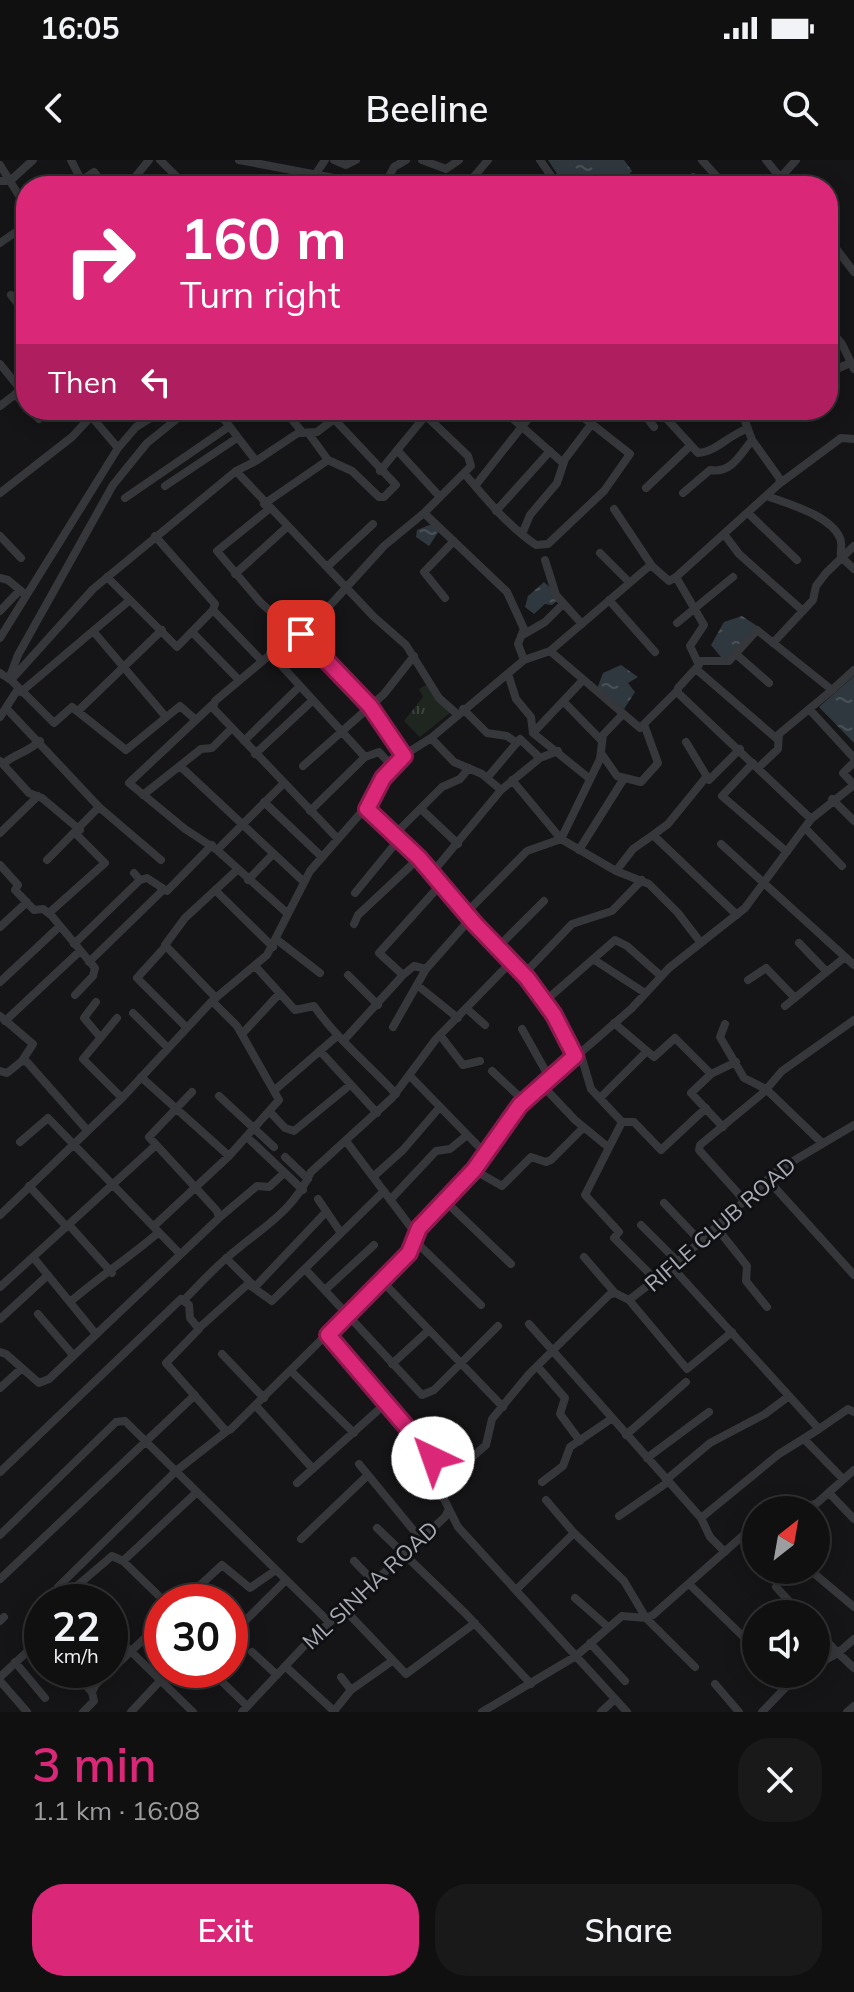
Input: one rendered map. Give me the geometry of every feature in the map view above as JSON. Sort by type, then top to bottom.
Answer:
[{"type":"street","points":[[0,165],[6,179],[33,160]]},
{"type":"street","points":[[136,176],[149,160]]},
{"type":"street","points":[[160,160],[176,176]]},
{"type":"street","points":[[239,160],[321,176]]},
{"type":"street","points":[[286,169],[293,160]]},
{"type":"street","points":[[315,175],[325,160]]},
{"type":"street","points":[[334,160],[346,165],[356,160]]},
{"type":"street","points":[[392,163],[406,160]]},
{"type":"street","points":[[422,160],[450,168],[459,160]]},
{"type":"street","points":[[474,176],[488,160]]},
{"type":"street","points":[[702,160],[716,176]]},
{"type":"street","points":[[766,160],[778,176]]},
{"type":"street","points":[[782,176],[796,160]]},
{"type":"street","points":[[838,251],[854,272]]},
{"type":"street","points":[[11,295],[16,301]]},
{"type":"street","points":[[838,339],[852,366]]},
{"type":"street","points":[[0,364],[16,384]]},
{"type":"street","points":[[0,406],[16,394]]},
{"type":"street","points":[[0,493],[72,437],[88,420]]},
{"type":"street","points":[[99,420],[118,448]]},
{"type":"street","points":[[0,638],[23,593],[118,448],[136,427],[147,420]]},
{"type":"street","points":[[6,677],[113,485],[147,443],[176,420]]},
{"type":"street","points":[[223,420],[256,461]]},
{"type":"street","points":[[6,677],[107,577],[155,536],[236,471],[306,433],[335,420],[396,485],[381,497],[352,471],[328,460],[306,433],[294,420]]},
{"type":"street","points":[[380,471],[418,420]]},
{"type":"street","points":[[287,913],[214,847],[185,829],[129,783],[238,679],[299,634],[384,546],[424,513],[471,466],[470,459],[430,420]]},
{"type":"street","points":[[515,420],[563,463]]},
{"type":"street","points":[[475,486],[526,420]]},
{"type":"street","points":[[464,473],[496,511],[522,534],[536,545],[548,544],[604,491],[630,454],[584,420]]},
{"type":"street","points":[[649,420],[654,427]]},
{"type":"street","points":[[668,420],[689,447],[698,453],[709,451],[736,432],[747,429]]},
{"type":"street","points":[[747,420],[752,440],[780,479],[779,484]]},
{"type":"street","points":[[522,534],[530,515],[557,483],[563,463],[590,426]]},
{"type":"street","points":[[125,498],[227,428]]},
{"type":"street","points":[[165,486],[237,438]]},
{"type":"street","points":[[614,509],[652,566],[669,581],[779,484],[841,438],[854,439]]},
{"type":"street","points":[[683,493],[710,470],[719,472],[729,467],[752,440]]},
{"type":"street","points":[[646,488],[689,447]]},
{"type":"street","points":[[397,450],[440,497]]},
{"type":"street","points":[[496,511],[550,451]]},
{"type":"street","points":[[328,460],[266,506],[219,547],[218,556],[370,706],[404,756]]},
{"type":"street","points":[[236,471],[266,506],[414,656],[439,698],[487,733],[507,736],[517,743]]},
{"type":"street","points":[[767,496],[820,519],[836,532],[842,543],[841,557]]},
{"type":"street","points":[[424,513],[507,592],[521,621],[518,644],[524,660]]},
{"type":"street","points":[[748,513],[797,560]]},
{"type":"street","points":[[328,566],[373,524]]},
{"type":"street","points":[[235,574],[288,526]]},
{"type":"street","points":[[724,534],[739,554],[803,611]]},
{"type":"street","points":[[0,536],[21,558]]},
{"type":"street","points":[[107,577],[177,647],[213,610],[215,604],[155,536]]},
{"type":"street","points":[[445,598],[424,572],[454,541]]},
{"type":"street","points":[[773,643],[815,596],[816,586],[854,546]]},
{"type":"street","points":[[600,553],[629,582]]},
{"type":"street","points":[[841,557],[854,569]]},
{"type":"street","points":[[545,560],[556,595],[582,624]]},
{"type":"street","points":[[0,1215],[122,1098],[214,1000],[255,966],[274,943],[304,882],[366,807],[392,766],[431,738],[524,660],[550,651],[629,582],[652,566]]},
{"type":"street","points":[[676,577],[704,625],[690,646],[697,665],[776,738],[778,749],[722,796],[787,852]]},
{"type":"street","points":[[677,623],[733,577]]},
{"type":"street","points":[[0,578],[23,593]]},
{"type":"street","points":[[0,611],[23,593]]},
{"type":"street","points":[[0,717],[20,690],[130,600]]},
{"type":"street","points":[[609,600],[655,652]]},
{"type":"street","points":[[521,636],[545,622],[563,604]]},
{"type":"street","points":[[213,610],[261,660]]},
{"type":"street","points":[[78,711],[162,630]]},
{"type":"street","points":[[550,651],[640,728],[645,727],[697,665],[724,663],[737,655],[757,630],[832,690]]},
{"type":"street","points":[[93,631],[166,717]]},
{"type":"street","points":[[192,632],[238,679]]},
{"type":"street","points":[[270,653],[365,757]]},
{"type":"street","points":[[737,655],[769,683]]},
{"type":"street","points":[[303,766],[370,706],[399,677],[414,656]]},
{"type":"street","points":[[776,738],[854,670]]},
{"type":"street","points":[[508,674],[516,699],[531,717],[533,733],[590,779]]},
{"type":"street","points":[[6,677],[54,723],[72,707],[107,738],[114,739],[129,750],[182,705],[196,720]]},
{"type":"street","points":[[533,733],[583,680]]},
{"type":"street","points":[[244,741],[300,686]]},
{"type":"street","points":[[677,691],[811,819]]},
{"type":"street","points":[[255,754],[313,700]]},
{"type":"street","points":[[563,701],[601,740]]},
{"type":"street","points":[[212,705],[338,839]]},
{"type":"street","points":[[6,708],[99,807],[161,860]]},
{"type":"street","points":[[61,1584],[176,1471],[227,1431],[292,1372],[409,1253],[415,1237],[474,1170],[524,1101],[614,1023],[661,976],[737,915],[766,882],[811,819],[832,799],[854,785],[843,773],[854,760],[810,710]]},
{"type":"street","points":[[393,1027],[426,969],[527,851],[561,839],[601,752],[601,740],[622,715]]},
{"type":"street","points":[[601,752],[611,769],[623,780],[641,782],[658,763],[645,727]]},
{"type":"street","points":[[143,795],[201,749],[212,748],[232,728]]},
{"type":"street","points":[[431,738],[454,762],[487,778],[501,790]]},
{"type":"street","points":[[487,778],[523,739],[540,758]]},
{"type":"street","points":[[40,741],[28,752],[12,756],[2,763],[29,793],[38,796],[78,832],[105,863],[49,913]]},
{"type":"street","points":[[686,742],[709,780],[740,749]]},
{"type":"street","points":[[432,873],[501,790],[540,758],[558,751]]},
{"type":"street","points":[[310,811],[365,757],[379,752],[392,766]]},
{"type":"street","points":[[180,766],[304,882]]},
{"type":"street","points":[[355,893],[421,809],[469,768]]},
{"type":"street","points":[[616,871],[633,849],[668,824],[707,776]]},
{"type":"street","points":[[512,780],[561,839],[616,871],[642,880],[657,890],[701,943]]},
{"type":"street","points":[[579,850],[623,780]]},
{"type":"street","points":[[89,962],[162,891],[171,888],[283,784]]},
{"type":"street","points":[[0,833],[38,796]]},
{"type":"street","points":[[832,799],[854,821]]},
{"type":"street","points":[[264,802],[322,857]]},
{"type":"street","points":[[47,860],[78,832],[99,807]]},
{"type":"street","points":[[366,807],[419,858],[524,974],[578,1054],[591,1089],[622,1122],[634,1122],[661,1150],[706,1108]]},
{"type":"street","points":[[421,809],[458,844]]},
{"type":"street","points":[[805,828],[842,866]]},
{"type":"street","points":[[653,835],[737,915]]},
{"type":"street","points":[[721,844],[854,965]]},
{"type":"street","points":[[248,880],[273,854]]},
{"type":"street","points":[[354,924],[358,915],[419,858]]},
{"type":"street","points":[[0,865],[18,885],[15,890],[34,910],[43,909],[49,913],[96,973],[75,995]]},
{"type":"street","points":[[187,1028],[138,980],[138,975],[165,947],[185,918],[237,870]]},
{"type":"street","points":[[0,1071],[7,1073],[22,1061],[33,1044],[2,1018],[77,947],[137,876],[147,878],[162,891]]},
{"type":"street","points":[[524,974],[572,924],[612,911],[642,880]]},
{"type":"street","points":[[403,975],[379,953],[442,883]]},
{"type":"street","points":[[215,890],[274,943],[320,973]]},
{"type":"street","points":[[498,947],[544,901]]},
{"type":"street","points":[[0,927],[27,902]]},
{"type":"street","points":[[0,982],[60,926]]},
{"type":"street","points":[[544,1002],[610,943],[620,941],[661,976]]},
{"type":"street","points":[[799,943],[826,971]]},
{"type":"street","points":[[70,1302],[99,1275],[112,1273],[229,1156],[279,1100],[276,1089],[242,1034],[165,947]]},
{"type":"street","points":[[785,1006],[845,957]]},
{"type":"street","points":[[593,959],[645,993]]},
{"type":"street","points":[[0,1472],[226,1258],[268,1229],[303,1190],[308,1179],[396,1094],[440,1035],[512,961]]},
{"type":"street","points":[[255,966],[298,1012],[314,1006],[340,1038],[396,1094]]},
{"type":"street","points":[[276,1089],[378,1005],[414,966],[426,969]]},
{"type":"street","points":[[748,980],[766,968],[795,998]]},
{"type":"street","points":[[348,975],[378,1005]]},
{"type":"street","points":[[417,985],[458,1018]]},
{"type":"street","points":[[242,1034],[279,994]]},
{"type":"street","points":[[96,1002],[84,1018],[100,1037]]},
{"type":"street","points":[[466,1008],[485,1025]]},
{"type":"street","points":[[133,1013],[168,1048]]},
{"type":"street","points":[[117,1018],[83,1059],[122,1098]]},
{"type":"street","points":[[745,1201],[699,1150],[700,1145],[805,1052],[854,1020]]},
{"type":"street","points":[[614,1023],[654,1057],[675,1038],[711,1074]]},
{"type":"street","points":[[725,1024],[720,1037],[748,1081],[766,1089],[821,1142]]},
{"type":"street","points":[[522,1029],[523,1038],[549,1077]]},
{"type":"street","points":[[440,1035],[463,1065],[480,1061]]},
{"type":"street","points":[[320,1051],[377,1113]]},
{"type":"street","points":[[600,1098],[647,1051]]},
{"type":"street","points":[[22,1061],[87,1130]]},
{"type":"street","points":[[723,1127],[691,1093],[711,1074],[736,1062]]},
{"type":"street","points":[[492,1071],[524,1101]]},
{"type":"street","points":[[141,1077],[229,1156]]},
{"type":"street","points":[[411,1077],[483,1151]]},
{"type":"street","points":[[541,1084],[583,1128],[608,1147]]},
{"type":"street","points":[[270,1112],[285,1128],[294,1131],[350,1085]]},
{"type":"street","points":[[192,1092],[149,1134],[219,1218]]},
{"type":"street","points":[[219,1096],[274,1147]]},
{"type":"street","points":[[373,1177],[403,1150],[439,1108]]},
{"type":"street","points":[[20,1142],[46,1118],[75,1142],[180,1254]]},
{"type":"street","points":[[622,1122],[608,1147],[606,1159],[585,1195],[619,1232],[614,1238],[656,1280]]},
{"type":"street","name":"RIFLE CLUB ROAD","points":[[629,1300],[675,1265],[768,1180],[821,1142],[854,1125]]},
{"type":"street","points":[[474,1170],[502,1186],[531,1157],[546,1162],[551,1160],[583,1128]]},
{"type":"street","points":[[390,1200],[436,1151],[450,1149],[466,1136]]},
{"type":"street","points":[[247,1137],[303,1190]]},
{"type":"street","points":[[346,1141],[415,1237],[481,1305]]},
{"type":"street","points":[[2,1283],[156,1145]]},
{"type":"street","points":[[285,1157],[308,1179]]},
{"type":"street","points":[[0,1352],[43,1383],[219,1218],[257,1186],[269,1187],[284,1173]]},
{"type":"street","points":[[768,1180],[854,1275]]},
{"type":"street","points":[[29,1186],[112,1273]]},
{"type":"street","points":[[226,1258],[272,1301],[384,1191]]},
{"type":"street","points":[[318,1199],[341,1233]]},
{"type":"street","points":[[445,1201],[511,1264]]},
{"type":"street","points":[[664,1203],[700,1241]]},
{"type":"street","points":[[227,1431],[166,1363],[199,1328],[253,1286],[325,1213]]},
{"type":"street","points":[[641,1225],[819,1429]]},
{"type":"street","points":[[716,1227],[747,1266],[748,1285],[767,1307]]},
{"type":"street","points":[[325,1290],[374,1245]]},
{"type":"street","points":[[33,1257],[95,1333]]},
{"type":"street","points":[[584,1257],[615,1293],[629,1300],[687,1369],[732,1332]]},
{"type":"street","points":[[305,1269],[422,1395],[434,1390],[464,1363],[498,1326]]},
{"type":"street","points":[[0,1319],[48,1275]]},
{"type":"street","points":[[381,1280],[503,1407]]},
{"type":"street","points":[[328,1335],[449,1475],[486,1445],[490,1437],[490,1423],[537,1366],[595,1306],[615,1293]]},
{"type":"street","points":[[184,1300],[199,1328]]},
{"type":"street","points":[[38,1314],[73,1355]]},
{"type":"street","points":[[529,1324],[701,1518],[710,1537],[725,1552]]},
{"type":"street","points":[[392,1364],[429,1330]]},
{"type":"street","points":[[222,1354],[264,1398]]},
{"type":"street","points":[[537,1366],[565,1398],[560,1414],[580,1441]]},
{"type":"street","points":[[0,1388],[22,1368]]},
{"type":"street","points":[[292,1372],[354,1433]]},
{"type":"street","points":[[626,1435],[686,1382]]},
{"type":"street","points":[[0,1579],[195,1395]]},
{"type":"street","points":[[619,1516],[667,1481],[710,1443],[765,1414],[789,1396]]},
{"type":"street","points":[[297,1483],[385,1404]]},
{"type":"street","points":[[256,1406],[313,1469]]},
{"type":"street","points":[[701,1518],[779,1454],[805,1440],[848,1409],[854,1412]]},
{"type":"street","points":[[647,1458],[709,1412]]},
{"type":"street","points":[[542,1482],[563,1466],[567,1451],[611,1419]]},
{"type":"street","points":[[0,1535],[116,1422],[125,1421],[329,1622]]},
{"type":"street","points":[[805,1440],[843,1479]]},
{"type":"street","points":[[359,1464],[419,1537]]},
{"type":"street","points":[[824,1496],[854,1470]]},
{"type":"street","points":[[301,1539],[368,1475]]},
{"type":"street","name":"ML SINHA ROAD","points":[[244,1709],[329,1622],[449,1509],[437,1488],[449,1475]]},
{"type":"street","points":[[123,1561],[197,1492]]},
{"type":"street","points":[[829,1493],[854,1519]]},
{"type":"street","points":[[546,1500],[574,1533],[624,1581],[646,1618],[695,1667]]},
{"type":"street","points":[[449,1509],[458,1527],[627,1712]]},
{"type":"street","points":[[377,1528],[475,1623],[531,1684]]},
{"type":"street","points":[[517,1589],[574,1533]]},
{"type":"street","points":[[485,1711],[576,1656],[626,1614],[646,1618],[742,1537]]},
{"type":"street","points":[[78,1584],[108,1557],[123,1561],[147,1584]]},
{"type":"street","points":[[354,1561],[373,1581]]},
{"type":"street","points":[[201,1584],[222,1565],[245,1584]]},
{"type":"street","points":[[248,1586],[250,1588],[276,1570]]},
{"type":"street","points":[[248,1618],[286,1580]]},
{"type":"street","points":[[689,1584],[742,1635]]},
{"type":"street","points":[[827,1584],[854,1607]]},
{"type":"street","points":[[776,1587],[788,1600]]},
{"type":"street","points":[[575,1598],[608,1627]]},
{"type":"street","points":[[344,1609],[403,1673],[408,1673],[475,1623]]},
{"type":"street","points":[[92,1692],[96,1684],[144,1639]]},
{"type":"street","points":[[830,1657],[854,1639]]},
{"type":"street","points":[[590,1643],[625,1681]]},
{"type":"street","points":[[830,1645],[854,1668]]},
{"type":"street","points":[[252,1652],[277,1675]]},
{"type":"street","points":[[130,1653],[144,1667]]},
{"type":"street","points":[[24,1654],[0,1679],[27,1712]]},
{"type":"street","points":[[285,1666],[332,1711],[351,1690],[392,1661]]},
{"type":"street","points":[[15,1662],[45,1698]]},
{"type":"street","points":[[341,1677],[351,1690]]},
{"type":"street","points":[[715,1684],[739,1712]]},
{"type":"street","points":[[83,1712],[94,1701],[88,1688]]},
{"type":"street","points":[[131,1712],[153,1688]]},
{"type":"street","points":[[166,1688],[193,1712]]},
{"type":"street","points":[[226,1688],[244,1709]]},
{"type":"street","points":[[762,1712],[785,1688]]},
{"type":"street","points":[[601,1712],[615,1699]]},
{"type":"street","points":[[501,1702],[509,1712]]},
{"type":"street","points":[[847,1712],[854,1706]]},
{"type":"green space","points":[[428,684],[451,712],[420,737],[404,721],[423,697],[419,689]]},
{"type":"water","points":[[548,160],[624,160],[632,171],[628,176],[558,176]]},
{"type":"water","points":[[434,523],[439,531],[429,546],[416,537],[417,530]]},
{"type":"water","points":[[544,582],[561,598],[552,605],[545,604],[534,614],[525,607],[528,596]]},
{"type":"water","points":[[742,616],[760,628],[725,662],[711,645],[724,622]]},
{"type":"water","points":[[621,665],[638,677],[628,683],[635,692],[624,709],[597,689],[603,673]]},
{"type":"water","points":[[854,676],[854,743],[819,707]]},
{"type":"route","points":[[301,634],[370,706],[404,756],[383,778],[367,809],[419,858],[468,911],[475,924],[527,978],[554,1015],[575,1056],[520,1105],[474,1170],[419,1228],[414,1247],[409,1253],[328,1335],[433,1458]]}]
